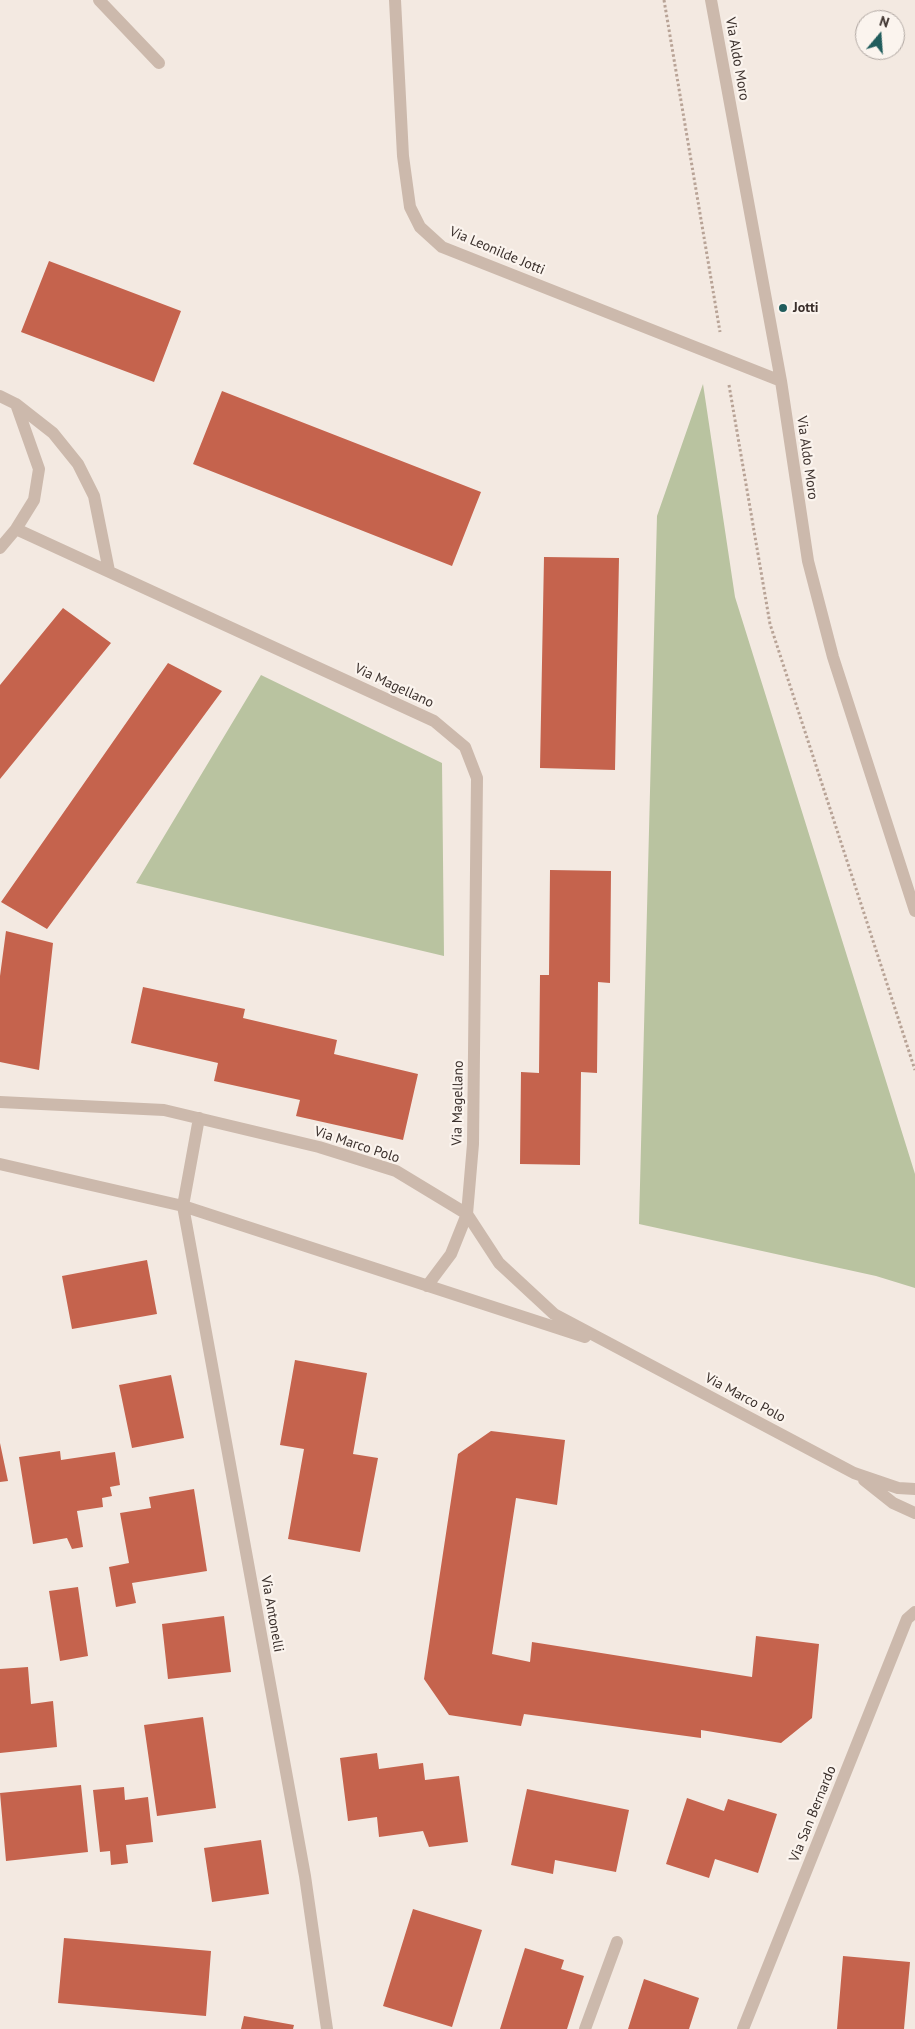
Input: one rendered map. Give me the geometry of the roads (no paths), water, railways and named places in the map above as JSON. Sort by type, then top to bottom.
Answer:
[{"type":"street","points":[[100,0],[159,62]]},
{"type":"street","name":"Via Leonilde Jotti","points":[[395,0],[403,156],[410,207],[420,227],[442,247],[781,381]]},
{"type":"street","name":"Via Aldo Moro","points":[[711,0],[781,381],[808,561],[833,657],[915,911]]},
{"type":"street","points":[[0,396],[16,404],[53,433],[78,464],[94,496],[109,571]]},
{"type":"street","points":[[0,548],[16,529],[34,500],[39,468],[16,404]]},
{"type":"street","name":"Via Magellano","points":[[16,529],[434,721],[465,747],[477,778],[473,1144],[467,1214],[451,1254],[428,1286]]},
{"type":"street","name":"Via Marco Polo","points":[[0,1102],[164,1110],[319,1148],[396,1171],[467,1214],[499,1263],[554,1314],[854,1473],[894,1503],[915,1513]]},
{"type":"street","points":[[183,1206],[199,1118]]},
{"type":"street","name":"Via Marco Polo","points":[[0,1164],[183,1206],[623,1349]]},
{"type":"street","name":"Via Antonelli","points":[[183,1206],[304,1876],[328,2029]]},
{"type":"street","name":"Via Marco Polo","points":[[854,1473],[898,1488],[915,1489]]},
{"type":"street","name":"Via San Bernardo","points":[[743,2029],[907,1619],[915,1612]]},
{"type":"street","points":[[585,2029],[617,1942]]},
{"type":"place","name":"Jotti","points":[[783,308]]}]
